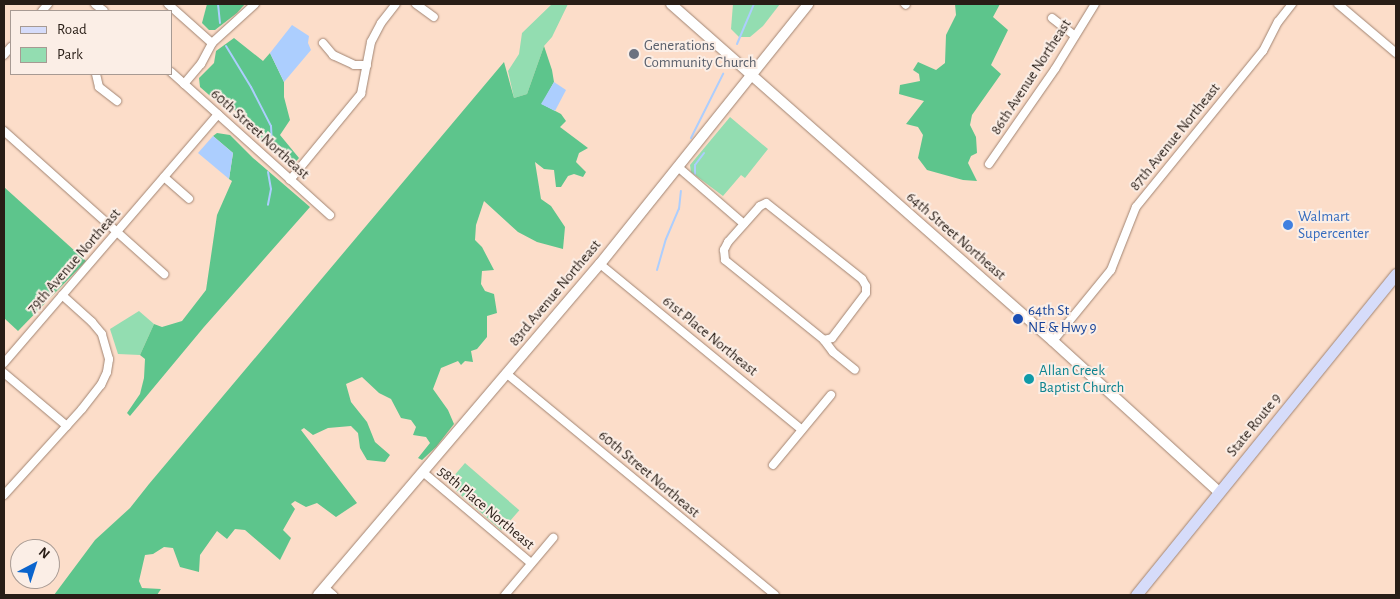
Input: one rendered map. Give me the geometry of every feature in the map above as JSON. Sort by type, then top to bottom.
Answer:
[{"type":"main road","name":"State Route 9","points":[[1136,595],[1396,274]]},
{"type":"street","points":[[168,4],[212,43]]},
{"type":"street","points":[[184,84],[201,64],[212,43],[255,4]]},
{"type":"street","points":[[290,180],[355,103],[362,89],[369,50],[375,34],[396,4]]},
{"type":"street","points":[[416,4],[434,17]]},
{"type":"street","name":"64th Street Northeast","points":[[671,4],[1053,341],[1219,492]]},
{"type":"street","name":"83rd Avenue Northeast","points":[[322,592],[424,474],[600,264],[808,4]]},
{"type":"street","name":"86th Avenue Northeast","points":[[989,164],[1055,69],[1094,4]]},
{"type":"street","name":"87th Avenue Northeast","points":[[1053,341],[1111,270],[1141,200],[1263,51],[1278,22],[1292,4]]},
{"type":"street","points":[[1338,4],[1396,53]]},
{"type":"street","points":[[1052,18],[1075,36]]},
{"type":"street","points":[[323,43],[333,56],[343,61],[354,65],[367,65]]},
{"type":"street","name":"60th Street Northeast","points":[[172,73],[330,215]]},
{"type":"street","points":[[96,75],[99,87],[117,101]]},
{"type":"street","name":"79th Avenue Northeast","points":[[4,363],[218,114]]},
{"type":"street","points":[[4,131],[164,274]]},
{"type":"street","points":[[678,167],[744,224]]},
{"type":"street","points":[[164,177],[189,199]]},
{"type":"street","points":[[824,340],[832,338],[866,293],[866,286],[862,279],[766,203],[760,206],[724,250],[725,260],[824,340],[833,352],[855,370]]},
{"type":"street","name":"61st Place Northeast","points":[[600,264],[802,430]]},
{"type":"street","points":[[4,495],[67,426],[101,385],[109,360],[106,345],[97,328],[62,295]]},
{"type":"street","points":[[4,373],[67,426]]},
{"type":"street","name":"60th Street Northeast","points":[[507,374],[775,595]]},
{"type":"street","points":[[773,465],[831,395]]},
{"type":"street","name":"58th Place Northeast","points":[[424,474],[531,563]]},
{"type":"street","points":[[505,595],[553,538]]},
{"type":"street","points":[[322,592],[333,595]]},
{"type":"green space","points":[[207,4],[245,4],[237,13],[215,30],[209,30],[202,23]]},
{"type":"green space","points":[[552,4],[568,4],[552,37],[544,46],[527,94],[514,98],[508,71],[519,54],[522,33]]},
{"type":"green space","points":[[733,4],[780,4],[763,26],[750,37],[739,37],[731,29]]},
{"type":"green space","points":[[955,4],[1000,4],[993,17],[1008,30],[991,65],[1001,74],[972,115],[970,125],[976,137],[977,153],[971,156],[968,163],[977,181],[963,180],[927,170],[918,158],[923,135],[918,127],[906,124],[924,101],[899,94],[900,85],[920,81],[919,74],[913,70],[918,62],[936,70],[945,63],[946,35],[956,15]]},
{"type":"green space","points":[[234,38],[263,61],[270,53],[284,82],[284,97],[290,120],[280,135],[299,158],[292,166],[240,123],[243,119],[228,103],[224,108],[200,87],[199,78],[214,63],[216,51]]},
{"type":"green space","points":[[544,46],[554,82],[542,104],[561,114],[566,121],[560,127],[588,148],[579,153],[576,162],[586,172],[583,177],[574,174],[568,176],[561,187],[556,187],[554,170],[544,169],[535,162],[541,199],[551,206],[565,227],[563,249],[537,242],[518,232],[484,201],[476,225],[475,240],[482,247],[494,270],[482,271],[481,284],[485,291],[494,294],[497,313],[487,316],[487,337],[477,349],[471,351],[473,362],[465,361],[461,365],[458,361],[441,368],[433,389],[448,410],[454,424],[436,447],[422,460],[418,458],[430,443],[426,437],[413,435],[416,427],[411,420],[401,418],[391,399],[379,393],[362,377],[346,384],[351,402],[367,422],[375,442],[390,455],[385,462],[367,460],[360,448],[358,433],[351,426],[328,428],[313,435],[304,428],[301,430],[357,503],[336,517],[317,503],[306,507],[295,501],[291,504],[295,509],[283,530],[291,538],[280,560],[245,530],[235,529],[227,539],[217,531],[200,555],[199,572],[180,567],[173,548],[164,547],[153,554],[145,555],[139,581],[142,588],[161,589],[157,595],[54,595],[95,540],[130,508],[504,62],[514,98],[527,94]]},
{"type":"green space","points":[[730,117],[768,149],[745,178],[741,175],[723,196],[691,172],[690,165]]},
{"type":"green space","points":[[217,133],[230,135],[253,158],[310,207],[204,327],[130,416],[127,413],[140,394],[144,378],[145,359],[140,355],[154,324],[162,327],[182,321],[206,290],[217,215],[232,181],[229,179],[233,153],[213,136]]},
{"type":"green space","points":[[4,187],[86,261],[18,331],[4,318]]},
{"type":"green space","points":[[139,311],[154,324],[140,355],[118,354],[110,329]]},
{"type":"green space","points":[[465,463],[519,510],[502,531],[447,483]]},
{"type":"water","points":[[292,25],[309,36],[308,43],[311,50],[284,82],[270,53]]},
{"type":"water","points":[[554,82],[566,90],[555,111],[541,104]]},
{"type":"water","points":[[213,136],[233,153],[229,179],[198,153]]},
{"type":"waterway","points":[[218,4],[220,23]]},
{"type":"waterway","points":[[737,44],[754,4]]},
{"type":"waterway","points":[[226,46],[251,87],[271,126],[272,147]]},
{"type":"waterway","points":[[691,138],[723,74]]},
{"type":"waterway","points":[[695,174],[695,165],[704,153]]},
{"type":"waterway","points":[[268,172],[271,189],[268,205]]},
{"type":"waterway","points":[[657,270],[666,239],[679,209],[681,191]]},
{"type":"place","name":"Generations Community Church","points":[[634,54]]},
{"type":"place","name":"Walmart Supercenter","points":[[1288,225]]},
{"type":"place","name":"64th St NE & Hwy 9","points":[[1018,319]]},
{"type":"place","name":"Allan Creek Baptist Church","points":[[1029,379]]}]
